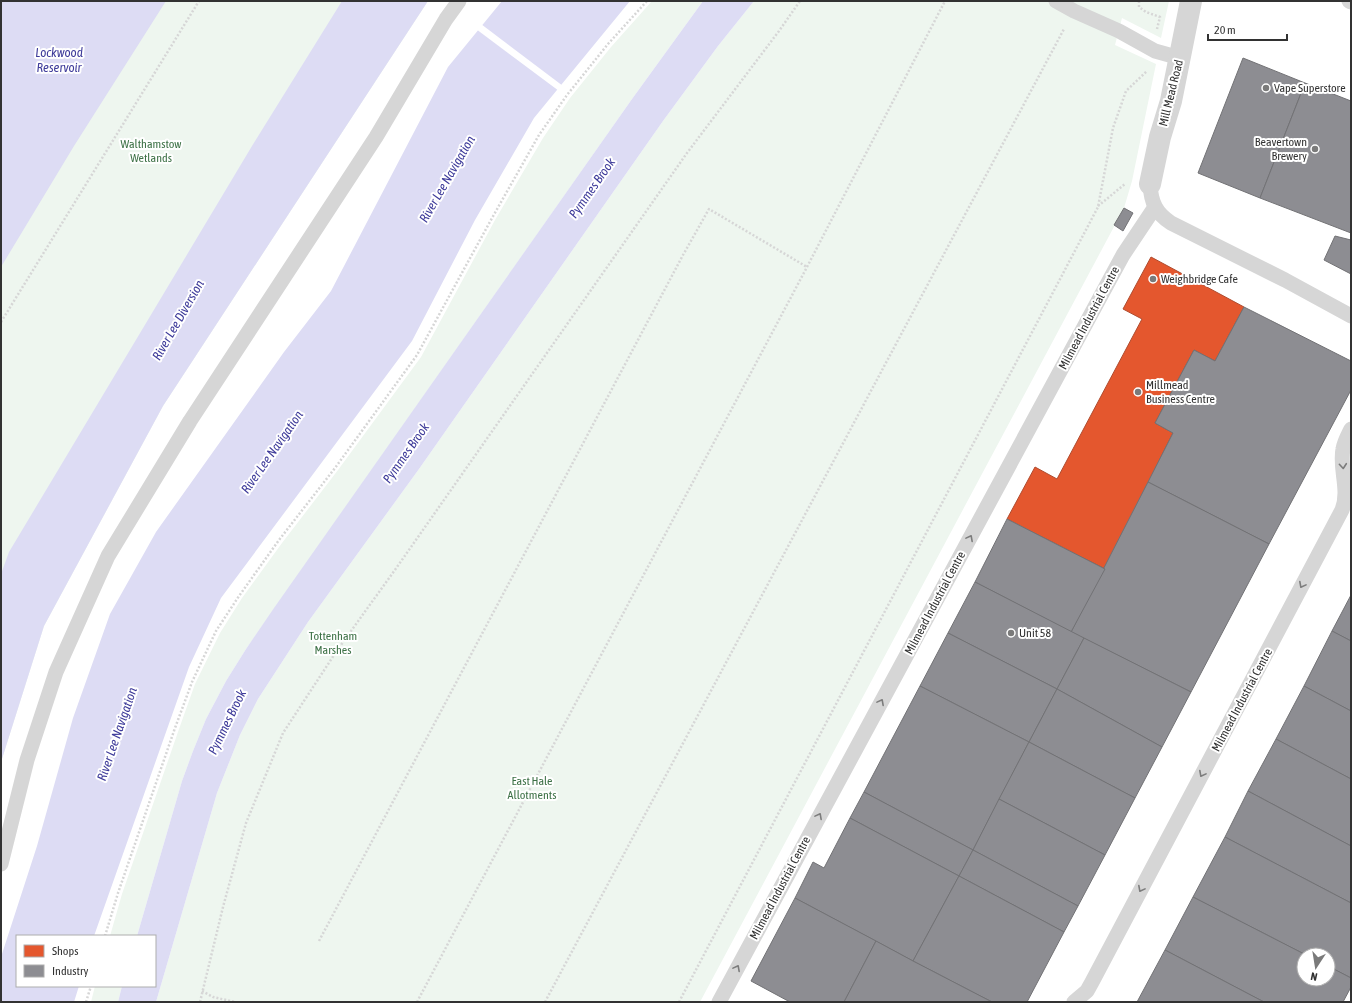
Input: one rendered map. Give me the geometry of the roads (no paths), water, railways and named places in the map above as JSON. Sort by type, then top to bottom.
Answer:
[{"type":"street","name":"Mill Mead Road","points":[[1150,184],[1160,137],[1171,101],[1191,1]]},
{"type":"lane","points":[[1,864],[27,760],[56,672],[108,556],[190,421],[376,137],[458,1]]},
{"type":"lane","points":[[1056,1],[1074,11],[1119,31],[1155,51],[1180,58]]},
{"type":"lane","points":[[1150,184],[1155,207],[1161,216],[1171,223],[1284,280],[1351,316]]},
{"type":"lane","name":"Milmead Industrial Centre","points":[[719,1002],[1123,255],[1155,207]]},
{"type":"lane","name":"Milmead Industrial Centre","points":[[1074,1002],[1087,991],[1092,982],[1342,510],[1346,496],[1342,456],[1343,448],[1351,429]]},
{"type":"water","name":"Lockwood Reservoir","points":[[1,1],[166,1],[74,146],[1,267]]},
{"type":"water","name":"River Lee Diversion","points":[[342,1],[428,1],[163,406],[44,626],[1,762],[1,574],[9,552],[252,146]]},
{"type":"water","name":"River Lee Navigation","points":[[502,1],[630,1],[534,118],[475,220],[412,341],[221,598],[189,667],[94,935],[16,935],[16,987],[79,987],[74,1002],[1,1002],[1,957],[37,846],[73,718],[110,614],[156,532],[284,352],[331,291],[448,67]]},
{"type":"water","name":"Pymmes Brook","points":[[703,1],[754,1],[718,46],[663,121],[419,469],[308,622],[258,699],[240,735],[217,793],[156,1002],[118,1002],[122,987],[156,987],[156,935],[137,935],[182,781],[206,719],[226,681],[274,608],[632,99]]},
{"type":"place","name":"Vape Superstore","points":[[1266,88]]},
{"type":"place","name":"Beavertown Brewery","points":[[1315,149]]},
{"type":"place","name":"Weighbridge Cafe","points":[[1153,279]]},
{"type":"place","name":"Millmead Business Centre","points":[[1138,392]]},
{"type":"place","name":"Unit 58","points":[[1011,633]]},
{"type":"park label","name":"Walthamstow Wetlands","points":[[151,151]]},
{"type":"park label","name":"Tottenham Marshes","points":[[333,643]]},
{"type":"park label","name":"East Hale Allotments","points":[[532,788]]}]
